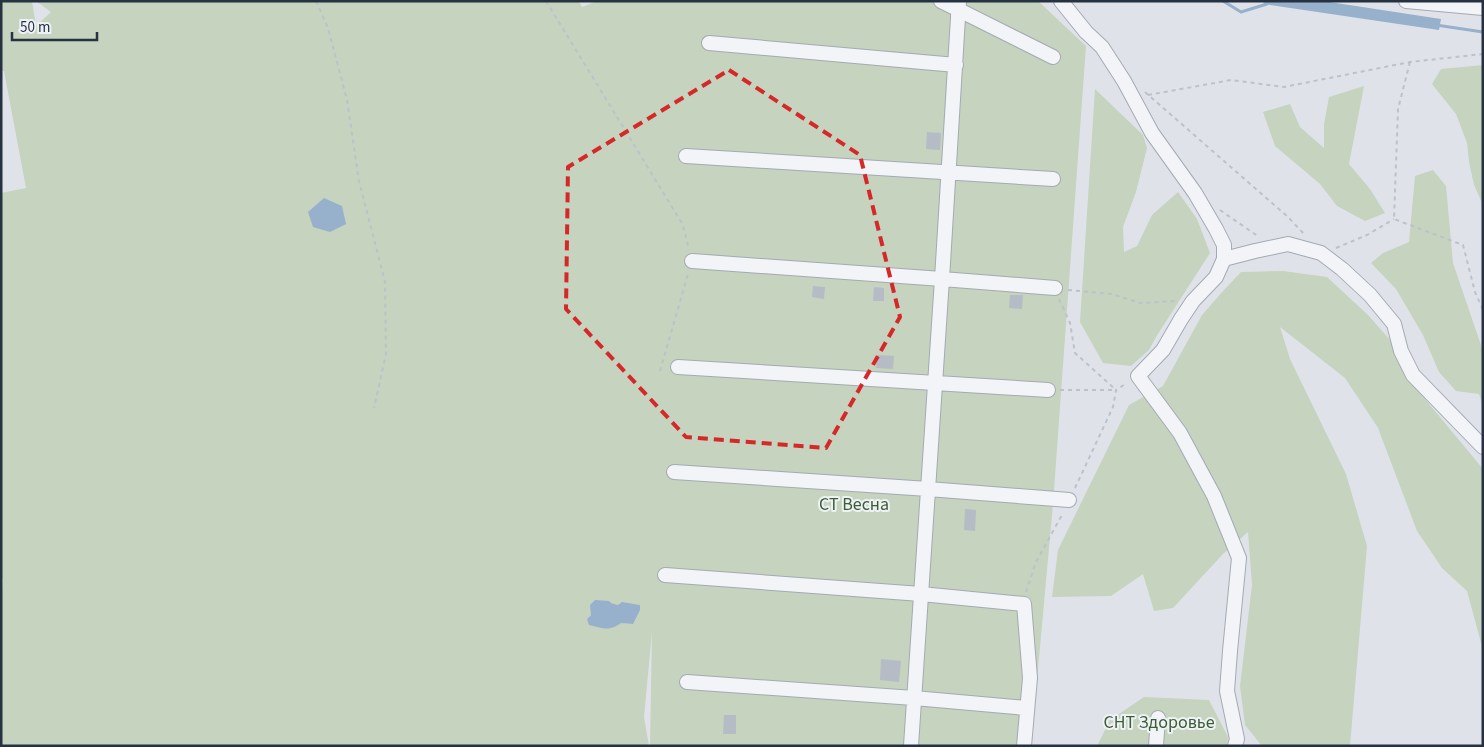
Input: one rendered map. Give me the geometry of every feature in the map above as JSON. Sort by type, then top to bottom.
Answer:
[{"type":"street","points":[[941,1],[959,6],[1053,57]]},
{"type":"street","points":[[1061,1],[1086,32],[1102,47],[1124,81],[1152,133],[1195,193],[1224,245],[1224,259],[1216,277],[1193,301],[1163,350],[1138,376],[1184,441],[1214,496],[1239,558],[1227,691],[1237,739],[1235,746]]},
{"type":"street","points":[[1406,1],[1483,8]]},
{"type":"street","points":[[910,746],[959,6]]},
{"type":"street","points":[[709,43],[956,65]]},
{"type":"street","points":[[686,156],[949,174],[1053,179]]},
{"type":"street","points":[[1224,259],[1288,244],[1321,253],[1342,269],[1363,289],[1394,324],[1401,351],[1412,375],[1483,447]]},
{"type":"street","points":[[692,261],[1055,288]]},
{"type":"street","points":[[678,367],[1048,390]]},
{"type":"street","points":[[674,472],[1069,500]]},
{"type":"street","points":[[665,575],[921,594],[1024,604],[1030,678],[1024,746]]},
{"type":"street","points":[[687,682],[1026,708]]},
{"type":"street","points":[[1156,746],[1158,718]]},
{"type":"path","points":[[316,1],[328,28],[347,100],[359,181],[385,282],[386,354],[374,408]]},
{"type":"path","points":[[546,1],[683,225],[692,261],[660,372]]},
{"type":"path","points":[[1148,95],[1231,80],[1284,87],[1410,62],[1483,54]]},
{"type":"path","points":[[1394,219],[1398,109],[1410,62]]},
{"type":"path","points":[[1142,88],[1288,218],[1308,239]]},
{"type":"path","points":[[1220,210],[1260,238]]},
{"type":"path","points":[[1321,253],[1366,236],[1394,219]]},
{"type":"path","points":[[1394,219],[1463,245],[1475,292],[1483,310]]},
{"type":"path","points":[[1116,390],[1075,353],[1070,324],[1055,288],[1112,294],[1140,304],[1193,301]]},
{"type":"path","points":[[1048,390],[1116,390],[1138,376]]},
{"type":"path","points":[[1024,604],[1027,586],[1036,562],[1069,500],[1113,407],[1116,390]]},
{"type":"highlighted area","points":[[729,70],[860,155],[900,317],[826,448],[686,437],[566,309],[568,167]]},
{"type":"green space","name":"СТ Весна","points":[[1,1],[32,1],[36,26],[51,12],[36,1],[579,1],[582,7],[597,1],[1038,1],[1086,46],[1053,504],[1031,746],[650,746],[652,632],[644,717],[649,746],[1,746],[1,610],[3,579],[1,578],[1,193],[26,188],[4,71],[1,71]],"holes":[[[611,603],[618,605],[633,624],[587,619]]]},
{"type":"green space","points":[[1483,65],[1483,205],[1474,185],[1467,143],[1456,114],[1432,84],[1441,69]]},
{"type":"green space","points":[[1364,86],[1349,164],[1370,189],[1385,213],[1365,221],[1337,206],[1320,184],[1275,146],[1263,112],[1290,104],[1300,127],[1324,148],[1324,124],[1329,97]]},
{"type":"green space","points":[[1095,89],[1143,135],[1147,148],[1136,192],[1123,227],[1124,252],[1137,246],[1152,215],[1178,192],[1197,219],[1210,253],[1149,350],[1131,366],[1103,363],[1080,322]]},
{"type":"green space","points":[[1433,170],[1446,186],[1453,263],[1483,351],[1483,406],[1479,394],[1456,391],[1439,372],[1423,335],[1396,289],[1371,263],[1383,253],[1409,242],[1415,176]]},
{"type":"green space","points":[[1283,271],[1327,277],[1368,315],[1391,341],[1409,377],[1420,393],[1483,469],[1483,650],[1467,591],[1442,568],[1417,531],[1378,428],[1345,378],[1280,327],[1290,359],[1346,474],[1367,546],[1350,746],[1262,746],[1245,725],[1240,686],[1252,585],[1248,532],[1223,554],[1173,608],[1154,611],[1143,574],[1111,596],[1052,597],[1058,550],[1129,405],[1163,386],[1202,315],[1241,272]]},
{"type":"green space","name":"СНТ Здоровье","points":[[1144,697],[1209,700],[1228,737],[1227,746],[1097,746],[1110,720]]},
{"type":"water","points":[[1263,1],[1323,1],[1441,19],[1439,30],[1264,4]]},
{"type":"water","points":[[324,198],[342,206],[346,224],[330,232],[313,227],[308,212]]},
{"type":"water","points":[[595,600],[609,601],[618,605],[622,602],[640,605],[640,610],[633,624],[621,623],[613,628],[589,625],[587,619],[591,615],[590,605]]},
{"type":"building","points":[[927,132],[941,133],[940,150],[926,149]]},
{"type":"building","points":[[813,286],[825,287],[824,299],[812,297]]},
{"type":"building","points":[[874,287],[884,288],[884,301],[873,301]]},
{"type":"building","points":[[1010,295],[1023,295],[1022,309],[1009,308]]},
{"type":"building","points":[[877,355],[894,356],[893,369],[876,368]]},
{"type":"building","points":[[965,509],[976,510],[975,531],[964,530]]},
{"type":"building","points":[[881,659],[901,661],[899,682],[880,680]]},
{"type":"building","points":[[724,715],[736,715],[736,734],[723,734]]},
{"type":"waterway","points":[[1223,1],[1241,12],[1267,4]]},
{"type":"waterway","points":[[1436,25],[1483,32]]}]
